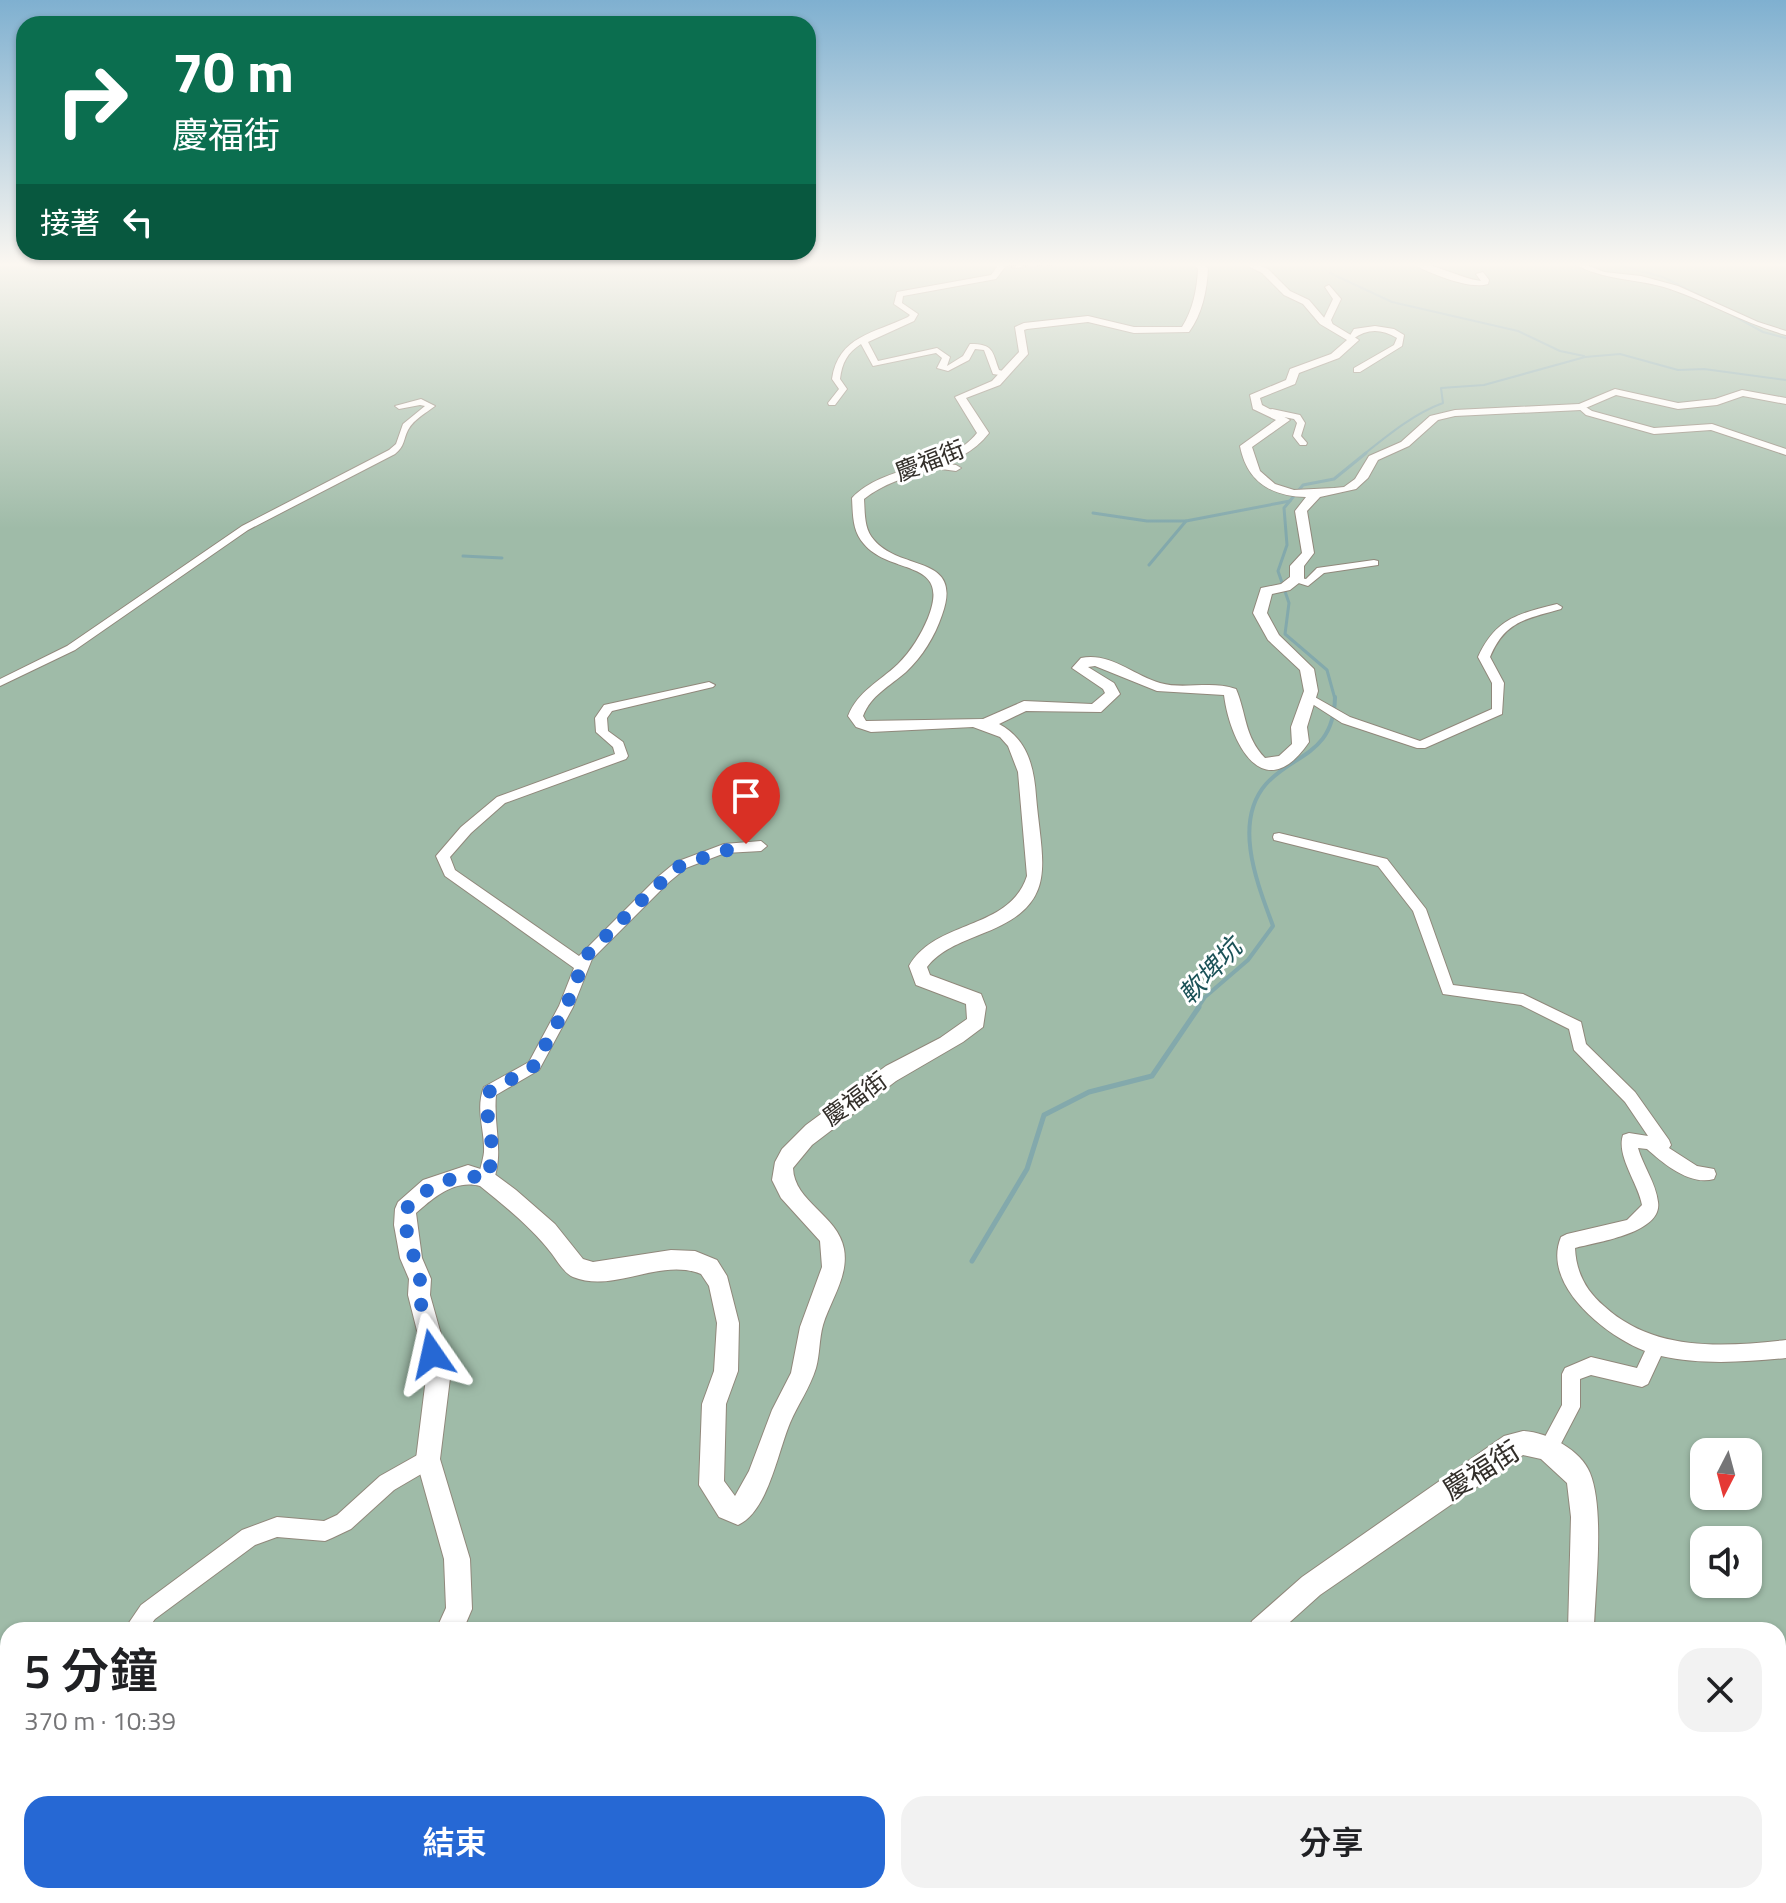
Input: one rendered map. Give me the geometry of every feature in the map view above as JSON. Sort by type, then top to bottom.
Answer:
[{"type":"street","points":[[832,403],[843,389],[836,379],[839,359],[847,352]]},
{"type":"street","points":[[870,352],[876,364],[926,352]]},
{"type":"street","points":[[937,352],[945,355],[940,366],[948,369],[966,358],[970,352]]},
{"type":"street","points":[[988,352],[996,372],[1003,374],[1024,352]]},
{"type":"street","points":[[1303,443],[1297,436],[1301,423],[1297,417],[1257,407],[1254,397],[1291,382],[1294,371],[1341,352]]},
{"type":"street","points":[[1357,370],[1388,352]]},
{"type":"street","name":"慶福街","points":[[486,1179],[547,1231],[576,1268],[593,1272],[671,1260],[695,1261],[709,1267],[719,1283],[728,1323],[726,1371],[714,1404],[711,1485],[728,1508],[738,1512],[763,1469],[780,1418],[804,1369],[811,1329],[833,1268],[829,1237],[796,1202],[784,1180],[782,1172],[788,1156],[812,1130],[860,1099],[893,1072],[962,1035],[976,1022],[974,999],[922,980],[918,966],[933,949],[997,922],[1014,910],[1036,879],[1029,776],[1009,735],[988,723],[871,727],[861,724],[855,716],[926,636],[941,592],[939,579],[932,572],[890,559],[865,539],[858,526],[858,498],[878,482],[922,464],[944,460],[978,441],[983,433],[960,397],[996,383],[1003,374]]},
{"type":"street","points":[[1272,412],[1284,420],[1246,446],[1246,454],[1261,482],[1293,495],[1346,491],[1356,484],[1373,458],[1405,444],[1434,418],[1455,413],[1581,407],[1615,392],[1678,406],[1717,402],[1742,393],[1786,401]]},
{"type":"street","points":[[0,683],[71,648],[245,528],[392,452],[400,445],[401,433],[408,421],[431,406],[421,402],[399,406]]},
{"type":"street","points":[[1581,407],[1589,413],[1654,431],[1712,427],[1786,452]]},
{"type":"street","points":[[1760,449],[1786,461]]},
{"type":"street","points":[[922,464],[956,468]]},
{"type":"street","points":[[1316,494],[1301,511],[1308,553],[1297,566],[1295,580],[1285,587],[1266,591],[1260,613],[1273,637],[1307,669],[1316,701],[1346,720],[1421,745],[1498,711],[1498,683],[1484,657],[1489,641],[1507,621],[1557,607]]},
{"type":"street","points":[[1295,580],[1308,583],[1321,570],[1374,563]]},
{"type":"street","points":[[988,723],[1024,706],[1096,709],[1113,694],[1109,686],[1079,668],[1086,661],[1097,661],[1157,687],[1182,690],[1221,687],[1231,692],[1234,714],[1247,748],[1261,763],[1275,764],[1291,756],[1301,742],[1299,727],[1316,701]]},
{"type":"street","points":[[581,965],[450,873],[443,856],[466,830],[501,800],[622,756],[619,745],[602,732],[601,718],[608,708],[709,685]]},
{"type":"street","points":[[1279,837],[1382,862],[1419,909],[1448,990],[1523,1000],[1576,1026],[1579,1046],[1630,1097],[1663,1145],[1653,1146]]},
{"type":"street","points":[[453,1622],[459,1609],[457,1559],[428,1459],[439,1370],[419,1295],[420,1279],[409,1247],[406,1209],[430,1187],[468,1174],[486,1179],[494,1159],[485,1110],[489,1092],[534,1066],[566,1007],[581,965],[617,923],[681,865],[724,849],[761,846]]},
{"type":"street","points":[[1708,1174],[1694,1173],[1653,1146],[1629,1140],[1630,1153],[1648,1184],[1651,1207],[1632,1226],[1567,1242],[1564,1263],[1578,1293],[1586,1301],[1631,1334],[1656,1346],[1727,1353],[1786,1349]]},
{"type":"street","points":[[1548,1448],[1571,1407],[1571,1374],[1591,1366],[1642,1378],[1656,1346]]},
{"type":"street","name":"慶福街","points":[[1270,1622],[1311,1586],[1513,1445],[1529,1440],[1548,1448],[1579,1477],[1583,1490],[1581,1622]]},
{"type":"street","points":[[140,1622],[148,1612],[249,1537],[277,1527],[325,1531],[344,1522],[387,1483],[428,1459]]},
{"type":"green space","points":[[0,352],[1786,352],[1786,1622],[0,1622]]},
{"type":"waterway","points":[[1564,352],[1584,356]]},
{"type":"waterway","name":"軟埤坑","points":[[1363,455],[1411,419],[1443,403],[1441,388],[1484,385],[1585,357],[1620,354],[1678,370],[1704,369],[1786,380]]},
{"type":"waterway","name":"軟埤坑","points":[[1290,501],[1303,485],[1334,479],[1366,453]]},
{"type":"waterway","points":[[1186,521],[1290,501]]},
{"type":"waterway","name":"軟埤坑","points":[[1290,501],[1284,508],[1287,545],[1278,571],[1289,603],[1285,634],[1327,670],[1335,698]]},
{"type":"waterway","points":[[1093,513],[1147,521],[1186,521]]},
{"type":"waterway","points":[[1149,565],[1186,521]]},
{"type":"waterway","points":[[463,556],[502,558]]},
{"type":"waterway","name":"軟埤坑","points":[[1197,1009],[1205,997],[1248,960],[1273,926],[1251,854],[1251,817],[1256,800],[1266,784],[1311,751],[1328,731],[1335,698]]},
{"type":"waterway","name":"軟埤坑","points":[[972,1261],[1027,1169],[1044,1115],[1089,1092],[1152,1076],[1199,1007]]},
{"type":"route","points":[[432,1354],[419,1295],[420,1279],[411,1258],[405,1225],[406,1209],[430,1187],[468,1174],[486,1179],[494,1159],[485,1110],[489,1092],[534,1066],[566,1007],[575,975],[586,956],[681,865],[746,844]]}]
